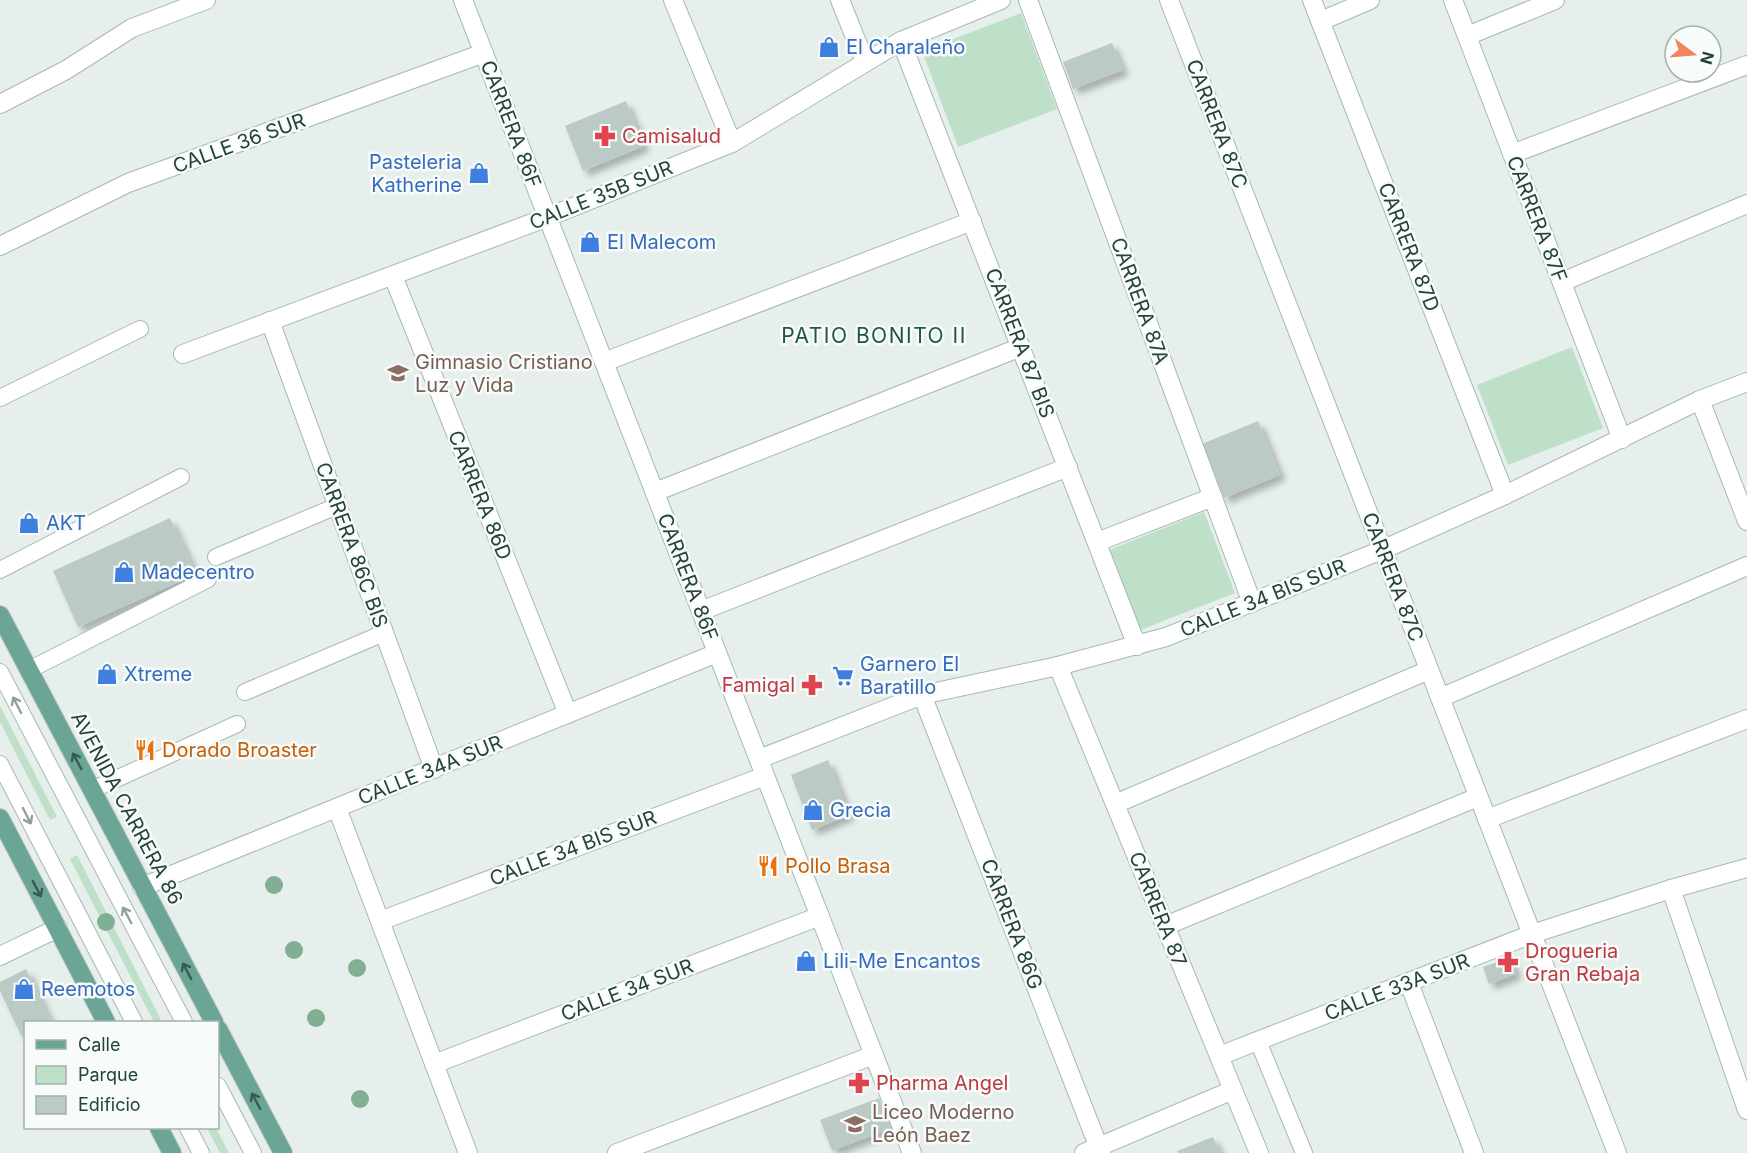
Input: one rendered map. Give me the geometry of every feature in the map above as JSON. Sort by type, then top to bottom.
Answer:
[{"type":"main road","name":"AVENIDA CARRERA 86","points":[[0,615],[213,1021]]},
{"type":"main road","points":[[0,818],[105,1021]]},
{"type":"main road","points":[[219,1031],[283,1153]]},
{"type":"main road","points":[[160,1129],[172,1153]]},
{"type":"street","points":[[0,104],[66,70],[132,28],[206,0]]},
{"type":"street","name":"CARRERA 86F","points":[[463,0],[912,1153]]},
{"type":"street","points":[[674,0],[732,143]]},
{"type":"street","points":[[840,0],[865,62]]},
{"type":"street","name":"CALLE 35B SUR","points":[[183,354],[548,217],[732,143],[901,41],[1001,0]]},
{"type":"street","name":"CARRERA 87A","points":[[1028,0],[1252,603]]},
{"type":"street","name":"CARRERA 87C","points":[[1169,0],[1617,1153]]},
{"type":"street","name":"CARRERA 87D","points":[[1312,0],[1505,495]]},
{"type":"street","points":[[1321,21],[1370,0]]},
{"type":"street","name":"CARRERA 87F","points":[[1453,0],[1622,439]]},
{"type":"street","points":[[1467,36],[1555,0]]},
{"type":"street","name":"CARRERA 87 BIS","points":[[901,41],[1137,646]]},
{"type":"street","name":"CALLE 36 SUR","points":[[0,246],[128,183],[484,53]]},
{"type":"street","points":[[1512,154],[1747,65]]},
{"type":"street","points":[[1562,282],[1747,204]]},
{"type":"street","points":[[604,362],[972,221]]},
{"type":"street","name":"CARRERA 86D","points":[[393,276],[568,714]]},
{"type":"street","name":"CARRERA 86C BIS","points":[[270,321],[434,769]]},
{"type":"street","points":[[655,492],[1021,347]]},
{"type":"street","name":"CALLE 34 BIS SUR","points":[[759,759],[922,695],[1058,666],[1166,638],[1382,550],[1505,495],[1700,400],[1747,382]]},
{"type":"street","points":[[1700,400],[1747,521]]},
{"type":"street","points":[[701,611],[1068,467]]},
{"type":"street","points":[[1097,543],[1213,496]]},
{"type":"street","points":[[1440,698],[1747,566]]},
{"type":"street","name":"CALLE 34A SUR","points":[[142,887],[717,653]]},
{"type":"street","name":"CARRERA 87","points":[[1058,666],[1258,1153]]},
{"type":"street","points":[[1114,804],[1429,670]]},
{"type":"street","name":"CARRERA 86G","points":[[922,695],[1095,1151]]},
{"type":"street","points":[[1487,819],[1747,719]]},
{"type":"street","name":"CALLE 34 BIS SUR","points":[[380,921],[765,776]]},
{"type":"street","points":[[1165,926],[1478,797]]},
{"type":"street","points":[[337,808],[468,1153]]},
{"type":"street","name":"CALLE 33A SUR","points":[[1219,1056],[1532,934],[1747,868]]},
{"type":"street","points":[[1671,890],[1747,1110]]},
{"type":"street","name":"CALLE 34 SUR","points":[[434,1064],[820,916]]},
{"type":"street","points":[[0,956],[58,928]]},
{"type":"street","points":[[1409,983],[1474,1153]]},
{"type":"street","points":[[617,1153],[874,1055]]},
{"type":"street","points":[[1095,1151],[1233,1090]]},
{"type":"lane","points":[[0,398],[140,329]]},
{"type":"lane","points":[[0,570],[181,477]]},
{"type":"lane","points":[[216,557],[337,506]]},
{"type":"lane","points":[[29,670],[208,579]]},
{"type":"lane","points":[[245,692],[384,633]]},
{"type":"lane","points":[[0,672],[183,1021]]},
{"type":"lane","points":[[92,790],[237,724]]},
{"type":"lane","points":[[0,764],[133,1021]]},
{"type":"lane","points":[[1258,1041],[1304,1153]]},
{"type":"lane","points":[[219,1088],[253,1153]]},
{"type":"lane","points":[[189,1129],[201,1153]]},
{"type":"green space","points":[[1021,13],[1057,109],[958,147],[922,51]]},
{"type":"green space","points":[[1572,347],[1603,428],[1508,465],[1477,385]]},
{"type":"green space","points":[[1204,512],[1235,593],[1140,630],[1109,550]]},
{"type":"green space","points":[[0,706],[57,817],[50,820],[0,722]]},
{"type":"green space","points":[[77,855],[161,1021],[153,1021],[70,859]]},
{"type":"green space","points":[[208,1129],[217,1129],[229,1153],[220,1153]]},
{"type":"building","points":[[1112,43],[1123,70],[1073,89],[1063,62]]},
{"type":"building","name":"Camisalud","points":[[626,101],[644,146],[583,171],[565,126]]},
{"type":"building","points":[[1258,421],[1280,475],[1224,498],[1202,444]]},
{"type":"building","name":"Madecentro","points":[[170,518],[196,574],[78,627],[53,571]]},
{"type":"building","points":[[828,760],[849,815],[812,830],[791,775]]},
{"type":"building","points":[[1510,957],[1516,974],[1489,984],[1483,967]]},
{"type":"building","points":[[26,969],[51,1021],[24,1021],[24,1036],[22,1037],[0,991],[0,982]]},
{"type":"building","name":"Liceo Moderno León Baez","points":[[879,1098],[891,1128],[832,1151],[820,1120]]},
{"type":"building","points":[[1213,1137],[1220,1153],[1178,1153],[1177,1151]]},
{"type":"place","name":"El Charaleño","points":[[829,47]]},
{"type":"place","name":"Camisalud","points":[[605,136]]},
{"type":"place","name":"Pasteleria Katherine","points":[[479,173]]},
{"type":"place","name":"El Malecom","points":[[590,242]]},
{"type":"place","name":"Gimnasio Cristiano Luz y Vida","points":[[398,373]]},
{"type":"place","name":"AKT","points":[[29,523]]},
{"type":"place","name":"Madecentro","points":[[124,572]]},
{"type":"place","name":"Xtreme","points":[[107,674]]},
{"type":"place","name":"Garnero El Baratillo","points":[[843,676]]},
{"type":"place","name":"Famigal","points":[[812,685]]},
{"type":"place","name":"Dorado Broaster","points":[[145,750]]},
{"type":"place","name":"Grecia","points":[[813,810]]},
{"type":"place","name":"Pollo Brasa","points":[[768,866]]},
{"type":"place","name":"Lili-Me Encantos","points":[[806,961]]},
{"type":"place","name":"Drogueria Gran Rebaja","points":[[1508,962]]},
{"type":"place","name":"Reemotos","points":[[24,989]]},
{"type":"place","name":"Pharma Angel","points":[[859,1083]]},
{"type":"place","name":"Liceo Moderno León Baez","points":[[855,1124]]},
{"type":"district","name":"PATIO BONITO II","points":[[874,335]]}]
